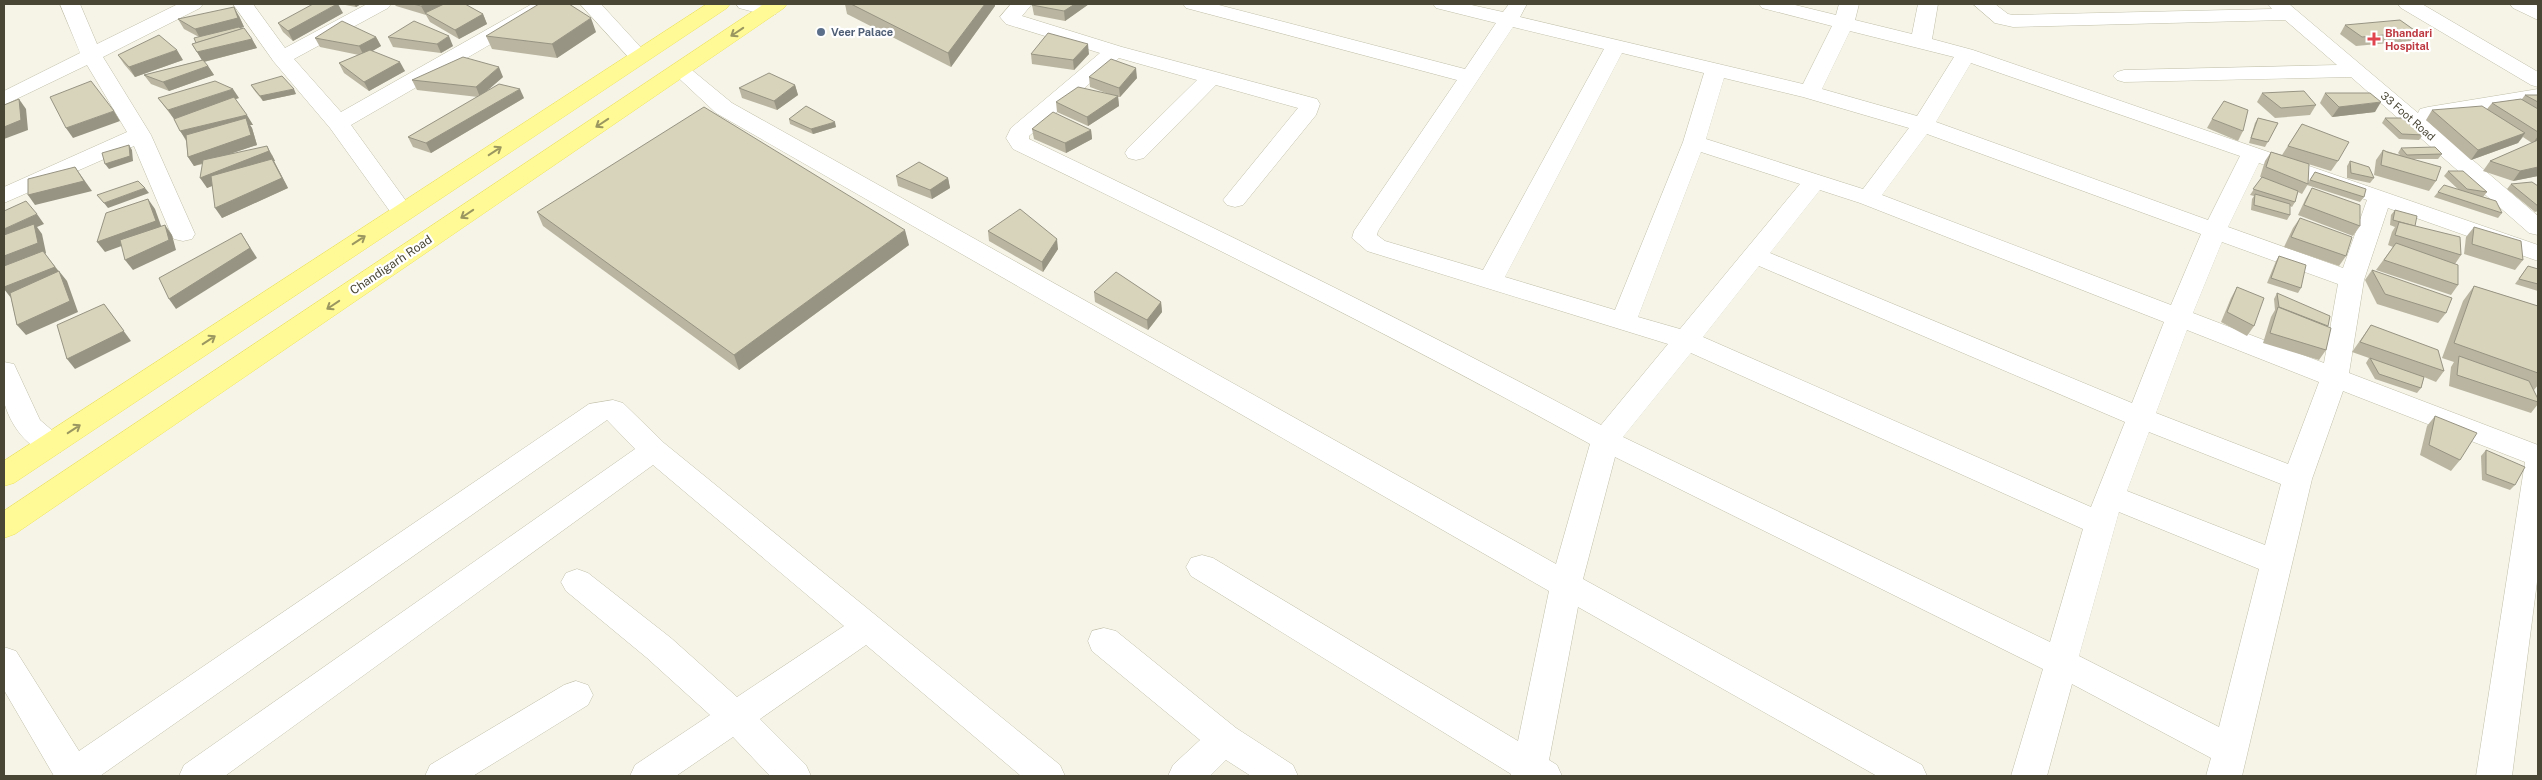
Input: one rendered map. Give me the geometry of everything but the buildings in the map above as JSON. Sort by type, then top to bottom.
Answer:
[{"type":"main road","points":[[4,476],[638,56],[720,4]]},
{"type":"main road","name":"Chandigarh Road","points":[[4,526],[680,70],[764,6]]},
{"type":"street","points":[[70,4],[91,54],[140,135],[183,234]]},
{"type":"street","points":[[4,99],[193,4]]},
{"type":"street","points":[[243,4],[281,58],[338,123],[402,212]]},
{"type":"street","points":[[281,58],[381,4]]},
{"type":"street","points":[[338,123],[546,4]]},
{"type":"street","points":[[590,4],[638,56]]},
{"type":"street","points":[[1022,4],[1011,14],[1010,17],[1013,20],[1115,51],[1306,102],[1310,106],[1235,200]]},
{"type":"street","points":[[1193,4],[1471,77]]},
{"type":"street","points":[[1443,4],[1514,12],[1616,45],[1810,92],[1923,125],[2350,280]]},
{"type":"street","points":[[1769,4],[1846,13],[1921,43],[1966,54],[2538,253]]},
{"type":"street","points":[[1921,43],[1928,4]]},
{"type":"street","points":[[1983,4],[2002,20],[2013,22],[2283,9]]},
{"type":"street","points":[[2408,4],[2538,81]]},
{"type":"street","points":[[2520,4],[2538,14]]},
{"type":"street","name":"33 Foot Road","points":[[2283,9],[2537,226]]},
{"type":"street","points":[[1514,12],[1364,236],[1376,246],[1491,279],[1686,340],[2106,511],[2277,563]]},
{"type":"street","points":[[1810,92],[1846,13]]},
{"type":"street","points":[[1491,279],[1616,45]]},
{"type":"street","points":[[1115,51],[1019,133],[1017,138],[1021,144],[1230,245],[1497,380],[1605,440],[2062,663],[2228,763],[2297,479],[2335,376],[2350,280],[2380,197]]},
{"type":"street","points":[[1868,198],[1923,125],[1966,54]]},
{"type":"street","points":[[1623,320],[1694,142],[1716,69]]},
{"type":"street","points":[[680,70],[724,108],[1566,585],[1909,776]]},
{"type":"street","points":[[2124,76],[2356,71]]},
{"type":"street","points":[[1136,152],[1213,76]]},
{"type":"street","points":[[2410,117],[2538,95]]},
{"type":"street","points":[[4,196],[140,135]]},
{"type":"street","points":[[1694,142],[1868,198],[2335,376],[2538,456]]},
{"type":"street","points":[[2028,776],[2106,511],[2179,316],[2214,231],[2253,153]]},
{"type":"street","points":[[1202,567],[1534,773],[1566,585],[1605,440],[1815,181]]},
{"type":"street","points":[[1756,256],[2141,418],[2297,479]]},
{"type":"street","points":[[4,371],[29,426],[51,444]]},
{"type":"street","points":[[4,661],[73,776],[599,411],[613,410],[654,450],[1047,776]]},
{"type":"street","points":[[197,776],[654,450]]},
{"type":"street","points":[[2494,776],[2538,465]]},
{"type":"street","points":[[577,582],[659,648],[735,716],[793,776]]},
{"type":"street","points":[[648,776],[868,627]]},
{"type":"street","points":[[1104,641],[1224,739],[1280,776]]},
{"type":"street","points":[[443,776],[576,695]]},
{"type":"street","points":[[1186,776],[1224,739]]},
{"type":"place","name":"Veer Palace","points":[[821,32]]},
{"type":"place","name":"Bhandari Hospital","points":[[2374,39]]}]
